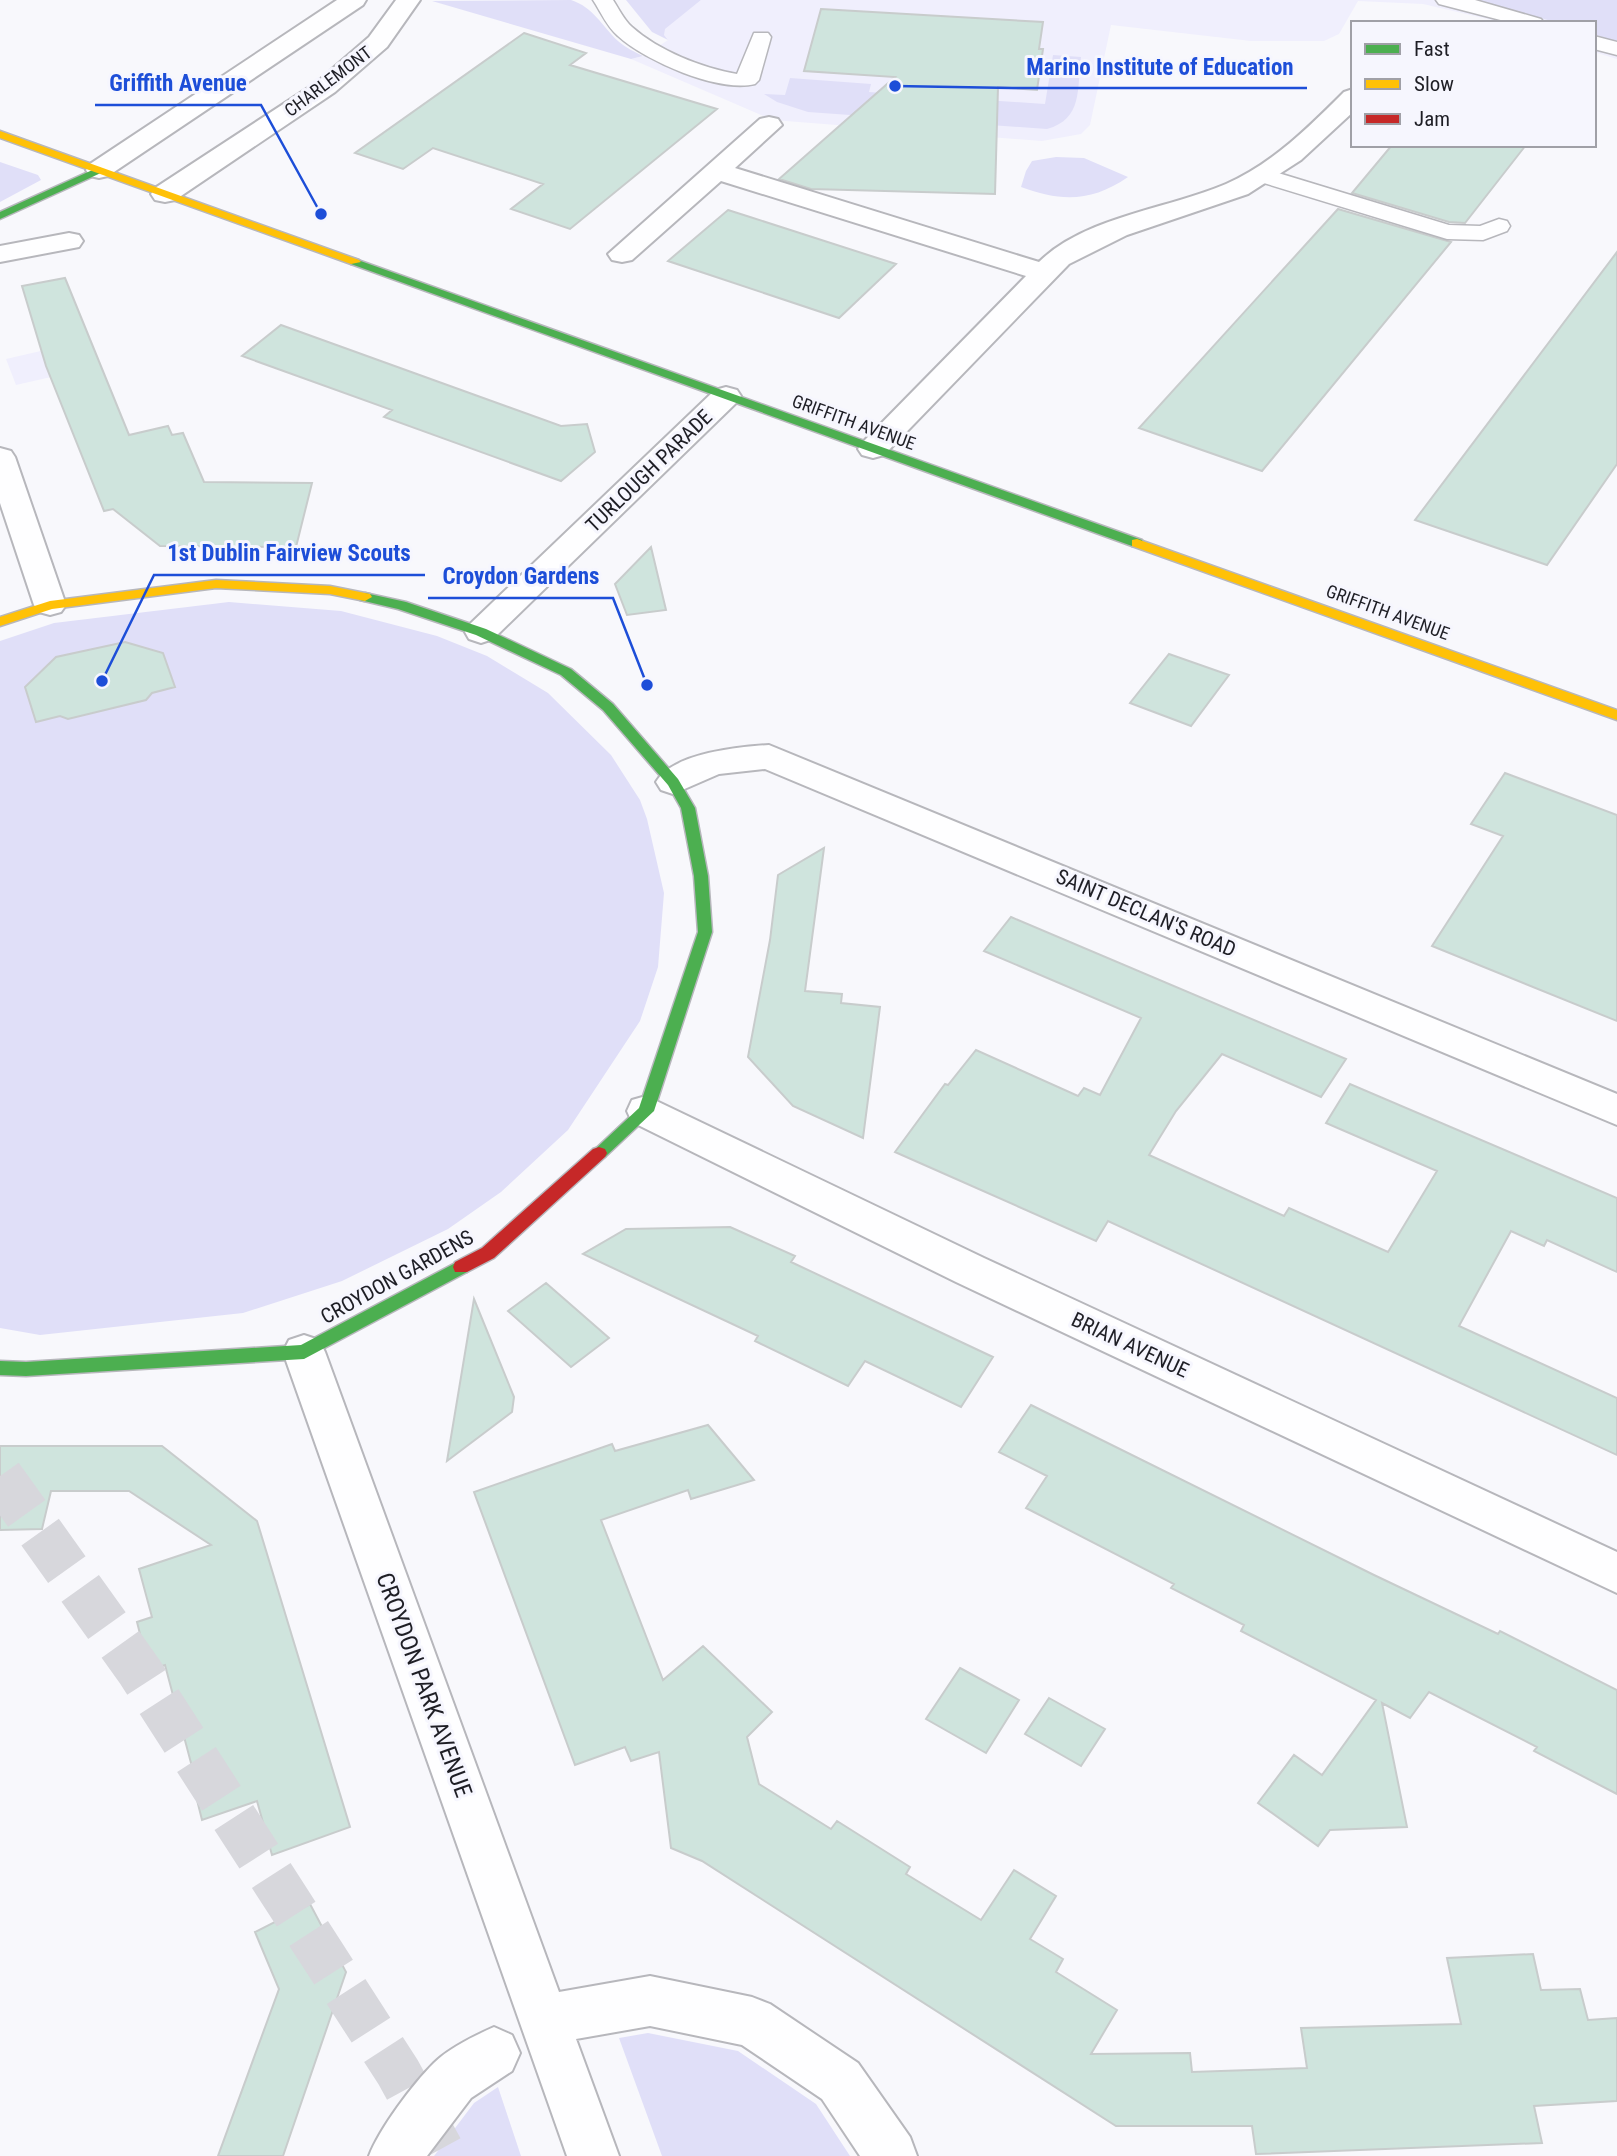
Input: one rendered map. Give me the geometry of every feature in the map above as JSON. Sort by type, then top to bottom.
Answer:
[{"type":"main road","name":"GRIFFITH AVENUE","points":[[0,134],[1617,715]]},
{"type":"main road","points":[[0,216],[99,170]]},
{"type":"main road","name":"CROYDON GARDENS","points":[[0,622],[50,605],[216,584],[330,590],[401,605],[481,632],[566,672],[608,707],[673,782],[688,808],[701,876],[705,932],[646,1111],[488,1253],[304,1352],[40,1368],[0,1368]]},
{"type":"street","points":[[99,170],[354,0]]},
{"type":"street","name":"CHARLEMONT","points":[[165,194],[326,87],[378,42],[408,0]]},
{"type":"street","points":[[873,449],[1059,258],[1083,242],[1222,196],[1262,175],[1320,131],[1351,99]]},
{"type":"street","points":[[622,254],[769,125]]},
{"type":"street","points":[[716,171],[1045,273]]},
{"type":"street","points":[[0,254],[69,241]]},
{"type":"street","name":"TURLOUGH PARADE","points":[[481,632],[726,396]]},
{"type":"street","points":[[0,457],[50,605]]},
{"type":"street","name":"SAINT DECLAN'S ROAD","points":[[673,782],[692,770],[735,758],[769,757],[1617,1110]]},
{"type":"street","name":"BRIAN AVENUE","points":[[646,1111],[970,1270],[1617,1573]]},
{"type":"street","name":"CROYDON PARK AVENUE","points":[[304,1352],[593,2156]]},
{"type":"street","points":[[545,2019],[650,2001],[752,2022],[840,2081],[891,2156]]},
{"type":"street","points":[[395,2156],[453,2080],[494,2053]]},
{"type":"lane","points":[[603,0],[625,32],[653,50],[727,80],[748,80],[761,37]]},
{"type":"lane","points":[[1446,0],[1528,21]]},
{"type":"lane","points":[[1596,43],[1617,50]]},
{"type":"lane","points":[[1262,175],[1447,232],[1483,233],[1499,226]]},
{"type":"shaded area","points":[[571,0],[591,12],[630,50],[643,56],[631,59],[432,1]]},
{"type":"shaded area","points":[[626,0],[701,0],[665,29],[664,35],[668,40],[652,32]]},
{"type":"shaded area","points":[[701,0],[1617,0],[1617,59],[1596,53],[1596,21],[1496,21],[1423,4],[1358,1],[1339,34],[1324,41],[1251,41],[1111,25],[1090,125],[1081,134],[1042,141],[773,120],[631,59],[644,56],[668,40],[664,29]]},
{"type":"shaded area","points":[[1475,0],[1617,0],[1617,42],[1596,35],[1596,21],[1552,21]]},
{"type":"shaded area","points":[[1053,55],[1081,57],[1078,91],[1073,110],[1059,124],[1047,129],[808,112],[777,102],[764,94],[785,95],[790,78],[871,84],[869,92],[1045,104]]},
{"type":"shaded area","points":[[1056,157],[1084,158],[1128,177],[1102,191],[1076,197],[1050,195],[1021,187],[1032,161]]},
{"type":"shaded area","points":[[0,162],[38,175],[41,180],[0,202]]},
{"type":"shaded area","points":[[84,341],[95,367],[16,385],[6,359]]},
{"type":"shaded area","points":[[229,602],[341,611],[437,636],[487,656],[548,693],[611,755],[640,800],[664,893],[658,967],[640,1021],[568,1130],[501,1192],[448,1229],[342,1281],[243,1313],[40,1335],[0,1328],[0,641],[54,623]]},
{"type":"shaded area","points":[[648,2033],[738,2051],[816,2104],[850,2156],[662,2156],[619,2038]]},
{"type":"shaded area","points":[[498,2087],[521,2156],[434,2156],[474,2103]]},
{"type":"building","points":[[821,9],[1043,22],[1039,49],[1043,49],[1037,90],[998,87],[995,194],[811,189],[779,179],[895,77],[804,71]]},
{"type":"building","points":[[524,33],[586,53],[570,65],[717,109],[570,229],[511,209],[543,184],[433,148],[403,169],[355,153]]},
{"type":"building","points":[[1390,147],[1524,147],[1465,223],[1449,222],[1352,193]]},
{"type":"building","points":[[1338,209],[1451,242],[1262,471],[1139,428]]},
{"type":"building","points":[[728,210],[896,264],[839,318],[668,261]]},
{"type":"building","points":[[1617,252],[1617,464],[1547,565],[1415,520]]},
{"type":"building","points":[[65,278],[129,435],[168,426],[172,435],[183,433],[204,482],[312,483],[296,547],[160,546],[113,509],[104,511],[46,366],[22,286]]},
{"type":"building","points":[[281,325],[561,426],[587,424],[595,452],[561,481],[384,417],[392,410],[242,356]]},
{"type":"building","points":[[651,547],[666,610],[627,615],[615,584]]},
{"type":"building","points":[[125,642],[163,653],[175,687],[152,693],[146,700],[68,719],[60,716],[36,722],[25,687],[56,657]]},
{"type":"building","points":[[1169,654],[1229,675],[1191,726],[1130,703]]},
{"type":"building","points":[[1505,773],[1617,815],[1617,1021],[1432,946],[1503,836],[1471,824]]},
{"type":"building","points":[[824,848],[805,991],[842,994],[841,1003],[880,1007],[863,1138],[793,1106],[748,1057],[770,940],[778,875]]},
{"type":"building","points":[[1011,917],[1346,1059],[1321,1097],[1222,1054],[1176,1111],[1149,1155],[1284,1216],[1289,1208],[1388,1252],[1437,1171],[1326,1123],[1350,1084],[1617,1198],[1617,1272],[1547,1240],[1544,1246],[1511,1231],[1459,1326],[1617,1398],[1617,1455],[1108,1221],[1096,1241],[895,1152],[945,1084],[948,1085],[976,1050],[1078,1096],[1084,1088],[1100,1095],[1141,1018],[984,951]]},
{"type":"building","points":[[730,1227],[795,1256],[791,1262],[993,1357],[961,1407],[865,1361],[848,1386],[755,1341],[758,1336],[583,1254],[626,1229]]},
{"type":"building","points":[[546,1283],[609,1338],[571,1367],[508,1311]]},
{"type":"building","points":[[474,1299],[514,1397],[512,1412],[447,1461]]},
{"type":"building","points":[[1031,1405],[1374,1575],[1498,1634],[1500,1631],[1617,1690],[1617,1794],[1534,1751],[1537,1747],[1429,1692],[1410,1718],[1382,1703],[1407,1827],[1330,1830],[1318,1846],[1258,1803],[1294,1755],[1322,1775],[1376,1700],[1241,1631],[1244,1625],[1171,1588],[1174,1584],[1026,1508],[1047,1476],[999,1452]]},
{"type":"building","points":[[708,1425],[754,1480],[691,1499],[688,1490],[601,1520],[663,1680],[703,1646],[772,1712],[747,1737],[759,1784],[831,1829],[837,1821],[910,1867],[906,1874],[981,1920],[1014,1870],[1056,1896],[1030,1939],[1063,1959],[1056,1972],[1117,2010],[1091,2054],[1190,2053],[1192,2072],[1307,2068],[1301,2028],[1461,2024],[1447,1958],[1533,1954],[1541,1990],[1580,1989],[1588,2020],[1617,2018],[1617,2101],[1534,2106],[1542,2143],[1256,2154],[1252,2126],[1116,2126],[702,1861],[671,1848],[659,1752],[631,1761],[625,1747],[575,1765],[474,1492],[612,1444],[615,1451]]},
{"type":"building","points":[[0,1446],[162,1446],[257,1521],[350,1827],[272,1855],[257,1801],[202,1820],[192,1780],[195,1778],[165,1665],[149,1670],[137,1622],[152,1617],[139,1569],[211,1545],[129,1491],[51,1491],[42,1529],[0,1530]]},
{"type":"building","points":[[960,1668],[1019,1700],[986,1753],[926,1719]]},
{"type":"building","points":[[1049,1698],[1105,1729],[1081,1766],[1025,1734]]},
{"type":"building","points":[[310,1904],[346,1972],[283,2156],[218,2156],[279,1989],[255,1932]]},
{"type":"tunnel","points":[[0,1476],[140,1672],[398,2072],[444,2156]]},
{"type":"traffic: fast","points":[[0,216],[99,170]]},
{"type":"traffic: fast","points":[[355,262],[1137,543]]},
{"type":"traffic: fast","points":[[365,597],[401,605],[481,632],[566,672],[608,707],[673,782],[688,808],[701,876],[705,932],[646,1111],[599,1153]]},
{"type":"traffic: fast","points":[[0,1368],[26,1369],[304,1352],[461,1267]]},
{"type":"traffic: slow","points":[[0,134],[355,262]]},
{"type":"traffic: slow","points":[[1137,543],[1617,715]]},
{"type":"traffic: slow","points":[[0,622],[50,605],[216,584],[330,590],[365,597]]},
{"type":"traffic: jam","points":[[461,1267],[488,1253],[599,1153]]},
{"type":"place","name":"Marino Institute of Education","points":[[895,86]]},
{"type":"place","name":"Griffith Avenue","points":[[321,214]]},
{"type":"place","name":"1st Dublin Fairview Scouts","points":[[102,681]]},
{"type":"place","name":"Croydon Gardens","points":[[647,685]]}]
